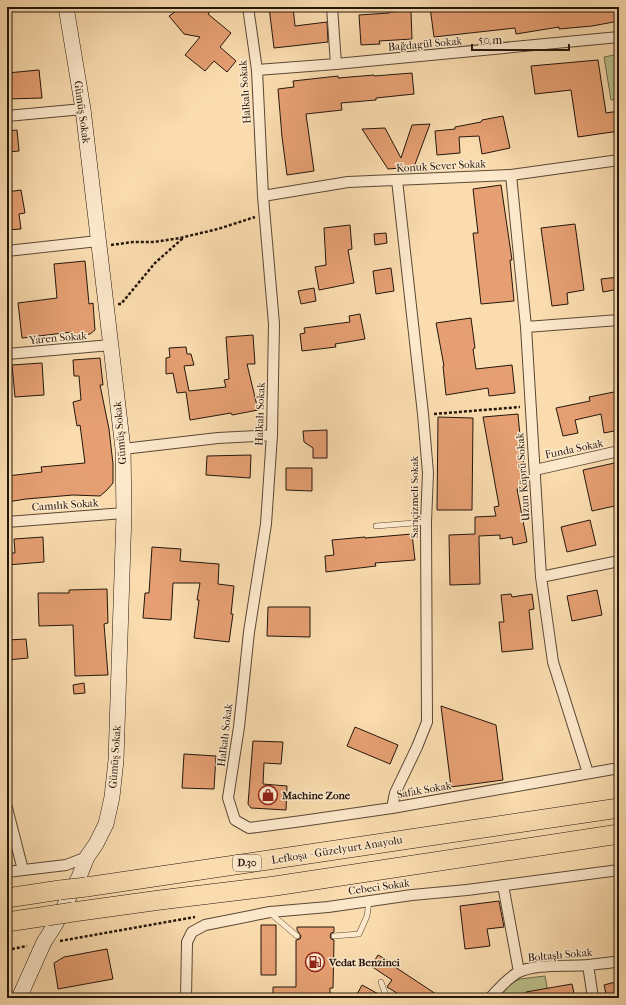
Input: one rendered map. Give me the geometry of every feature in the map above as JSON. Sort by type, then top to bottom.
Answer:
[{"type":"highway","name":"Lefkoşa - Güzelyurt Anayolu","points":[[7,898],[60,890],[83,882],[619,808]]},
{"type":"highway","points":[[7,922],[51,921],[73,912],[275,886],[619,834]]},
{"type":"street","name":"Gümüş Sokak","points":[[19,998],[44,942],[51,921],[83,882],[87,857],[96,844],[106,824],[112,797],[117,737],[124,513],[123,449],[83,109],[66,7]]},
{"type":"street","name":"Halkalı Sokak","points":[[235,820],[228,798],[239,727],[249,632],[266,524],[272,435],[274,324],[263,196],[257,70],[248,7]]},
{"type":"street","points":[[332,7],[336,64]]},
{"type":"street","name":"Bağdagül Sokak","points":[[257,70],[619,37]]},
{"type":"street","points":[[7,116],[83,109]]},
{"type":"street","name":"Konuk Sever Sokak","points":[[263,196],[348,182],[511,175],[619,160]]},
{"type":"street","name":"Uzun Köprü Sokak","points":[[511,175],[526,327],[541,577],[553,662],[588,773]]},
{"type":"street","name":"Sarıçizmeli Sokak","points":[[392,808],[395,793],[427,722],[426,522],[428,473],[423,414],[397,180]]},
{"type":"street","points":[[7,251],[99,244]]},
{"type":"street","points":[[526,327],[619,320]]},
{"type":"street","name":"Yaren Sokak","points":[[7,354],[111,345]]},
{"type":"street","points":[[123,449],[218,438],[272,435]]},
{"type":"street","name":"Funda Sokak","points":[[535,470],[619,452]]},
{"type":"street","name":"Camılık Sokak","points":[[7,522],[124,513]]},
{"type":"street","points":[[541,577],[619,561]]},
{"type":"street","name":"Safak Sokak","points":[[235,820],[249,828],[392,808],[619,768]]},
{"type":"street","points":[[7,808],[23,870]]},
{"type":"street","points":[[7,872],[66,865],[87,857]]},
{"type":"street","name":"Cebeci Sokak","points":[[186,998],[186,942],[192,932],[204,925],[270,912],[328,907],[412,895],[619,870]]},
{"type":"street","points":[[503,885],[519,972]]},
{"type":"street","name":"Boltaşlı Sokak","points":[[490,998],[507,980],[519,972],[530,969],[588,965],[619,961]]},
{"type":"street","points":[[588,965],[593,998]]},
{"type":"lane","points":[[376,526],[426,522]]},
{"type":"lane","points":[[334,936],[358,934],[367,916],[369,901]]},
{"type":"lane","points":[[270,912],[296,936]]},
{"type":"lane","points":[[381,982],[387,998]]},
{"type":"path","points":[[99,244],[154,242],[183,238],[265,214]]},
{"type":"path","points":[[106,306],[121,304],[155,263],[183,238]]},
{"type":"path","points":[[423,414],[531,406]]},
{"type":"path","points":[[44,942],[71,940],[197,917]]},
{"type":"green space","points":[[619,54],[619,99],[611,100],[604,57]]},
{"type":"green space","points":[[545,976],[549,998],[498,998],[512,983],[520,979]]},
{"type":"building","points":[[170,7],[214,7],[208,14],[231,33],[220,47],[236,61],[227,72],[214,61],[205,71],[185,55],[200,37],[184,34],[169,16],[175,12]]},
{"type":"building","points":[[269,7],[293,7],[295,26],[327,22],[328,42],[274,48]]},
{"type":"building","points":[[430,7],[619,7],[619,21],[592,26],[559,29],[559,27],[516,34],[515,28],[434,37]]},
{"type":"building","points":[[411,11],[412,39],[379,41],[380,44],[361,45],[359,15]]},
{"type":"building","points":[[598,60],[606,113],[619,111],[619,131],[578,137],[571,90],[535,94],[531,66]]},
{"type":"building","points":[[39,70],[42,98],[7,99],[7,73]]},
{"type":"building","points":[[412,73],[414,94],[376,98],[376,100],[341,103],[342,110],[306,114],[314,171],[287,175],[278,89],[294,87],[293,81],[338,76],[338,78]]},
{"type":"building","points":[[503,116],[510,148],[482,154],[479,136],[459,137],[460,153],[437,155],[435,131],[455,129],[455,127]]},
{"type":"building","points":[[430,124],[414,167],[388,169],[362,129],[385,128],[401,158],[412,125]]},
{"type":"building","points":[[17,130],[19,151],[7,152],[7,131]]},
{"type":"building","points":[[501,185],[512,260],[510,260],[514,301],[481,304],[473,233],[478,233],[473,189]]},
{"type":"building","points":[[21,190],[25,213],[19,214],[21,229],[7,230],[7,192]]},
{"type":"building","points":[[575,224],[584,290],[567,293],[568,304],[552,306],[541,228]]},
{"type":"building","points":[[350,225],[352,249],[348,250],[354,283],[319,290],[315,267],[326,265],[324,228]]},
{"type":"building","points":[[386,233],[387,243],[375,245],[374,234]]},
{"type":"building","points":[[85,261],[89,304],[93,303],[95,330],[90,334],[72,336],[72,332],[22,338],[18,303],[57,298],[54,264]]},
{"type":"building","points":[[391,268],[394,291],[376,294],[373,271]]},
{"type":"building","points":[[619,277],[619,289],[603,292],[601,279]]},
{"type":"building","points":[[314,288],[316,301],[301,304],[298,291]]},
{"type":"building","points":[[360,314],[365,339],[335,344],[336,347],[302,351],[300,334],[305,333],[304,328],[350,322],[349,316]]},
{"type":"building","points":[[471,318],[476,369],[512,365],[515,393],[489,396],[488,388],[446,395],[444,366],[436,323]]},
{"type":"building","points":[[253,335],[255,364],[247,364],[258,410],[190,420],[186,392],[177,393],[173,373],[166,374],[166,358],[170,357],[169,348],[186,347],[187,354],[191,354],[194,365],[184,366],[189,391],[226,387],[224,380],[229,379],[226,337]]},
{"type":"building","points":[[100,358],[103,385],[100,385],[109,429],[113,464],[113,483],[100,496],[73,495],[7,502],[7,476],[42,472],[41,467],[85,463],[80,425],[77,426],[73,402],[81,400],[79,376],[74,376],[73,360]]},
{"type":"building","points":[[42,363],[44,395],[15,397],[12,365]]},
{"type":"building","points":[[619,391],[619,430],[604,433],[601,414],[575,420],[578,433],[563,436],[556,408],[590,401],[589,397]]},
{"type":"building","points":[[518,414],[521,447],[528,487],[517,489],[527,542],[513,545],[512,537],[500,539],[500,535],[479,536],[480,584],[450,585],[449,535],[475,534],[475,517],[496,516],[494,507],[499,506],[483,417]]},
{"type":"building","points":[[438,417],[473,418],[472,510],[437,510]]},
{"type":"building","points":[[327,430],[327,458],[313,458],[313,448],[304,442],[303,431]]},
{"type":"building","points":[[251,455],[250,478],[206,475],[207,456]]},
{"type":"building","points":[[619,462],[619,505],[592,511],[583,470]]},
{"type":"building","points":[[286,468],[312,468],[312,491],[286,490]]},
{"type":"building","points":[[590,520],[596,545],[567,552],[561,527]]},
{"type":"building","points":[[412,534],[415,560],[375,563],[376,566],[326,572],[325,556],[334,555],[332,540]]},
{"type":"building","points":[[43,537],[44,562],[7,565],[7,553],[15,553],[14,539]]},
{"type":"building","points":[[152,547],[181,549],[180,561],[219,564],[218,584],[234,586],[231,614],[233,614],[229,642],[194,638],[200,583],[173,583],[171,620],[143,618],[145,593],[149,593]]},
{"type":"building","points":[[107,589],[108,623],[104,624],[108,675],[75,676],[73,625],[39,626],[38,593],[69,593],[69,590]]},
{"type":"building","points":[[597,590],[602,615],[572,621],[567,596]]},
{"type":"building","points":[[511,594],[512,597],[532,594],[534,609],[529,610],[533,649],[502,652],[499,622],[504,622],[501,595]]},
{"type":"building","points":[[268,607],[310,607],[310,637],[267,636]]},
{"type":"building","points":[[26,639],[28,658],[7,660],[7,640]]},
{"type":"building","points":[[84,683],[85,693],[74,694],[73,685]]},
{"type":"building","points":[[441,706],[496,725],[503,780],[451,787]]},
{"type":"building","points":[[355,727],[398,745],[390,764],[347,746]]},
{"type":"building","points":[[253,741],[283,742],[281,764],[264,763],[263,784],[287,786],[286,810],[251,808],[248,804]]},
{"type":"building","points":[[184,754],[216,756],[214,789],[182,788]]},
{"type":"building","points":[[499,901],[504,927],[487,929],[490,946],[465,949],[460,906]]},
{"type":"building","points":[[261,925],[276,925],[276,975],[261,975]]},
{"type":"building","name":"Vedat Benzinci","points":[[297,927],[334,927],[334,932],[331,933],[330,936],[331,939],[334,940],[333,988],[330,988],[330,998],[273,998],[273,987],[296,987],[296,940],[300,939],[301,936],[297,930]]},
{"type":"building","points":[[107,949],[113,979],[58,989],[54,963],[64,957]]},
{"type":"building","points":[[378,955],[442,998],[405,998],[387,987],[392,980],[371,966]]},
{"type":"building","points":[[619,981],[619,998],[607,998],[604,985]]},
{"type":"building","points":[[572,984],[575,998],[526,998],[526,992]]},
{"type":"building","points":[[362,985],[382,996],[383,998],[355,998]]},
{"type":"place","name":"Machine Zone","points":[[268,795]]},
{"type":"place","name":"Vedat Benzinci","points":[[315,962]]}]
